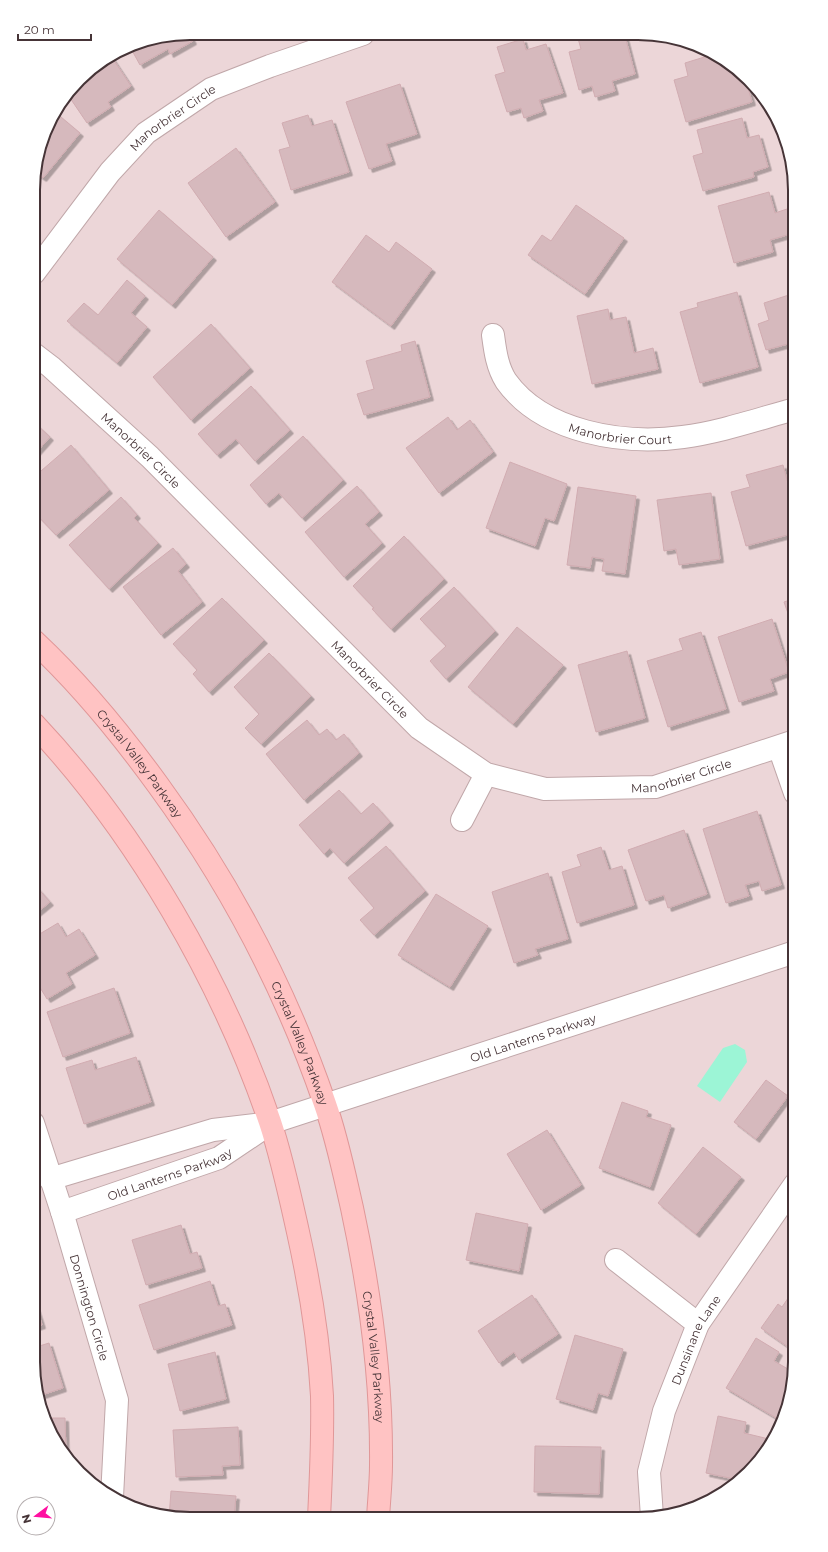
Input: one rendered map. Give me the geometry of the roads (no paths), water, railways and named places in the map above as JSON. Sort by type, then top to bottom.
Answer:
[{"type":"main road","name":"Crystal Valley Parkway","points":[[40,647],[93,702],[141,762],[184,820],[196,839],[227,889],[265,959],[298,1034],[326,1105],[345,1178],[360,1246],[373,1324],[379,1391],[381,1465],[378,1512]]},
{"type":"main road","points":[[40,730],[50,740],[96,797],[136,853],[177,918],[212,985],[245,1056],[270,1123],[289,1192],[305,1264],[316,1332],[322,1395],[322,1463],[319,1512]]},
{"type":"street","name":"Manorbrier Circle","points":[[40,265],[110,172],[146,133],[211,89],[270,66],[346,40]]},
{"type":"street","name":"Manorbrier Court","points":[[493,335],[495,356],[505,380],[522,399],[547,417],[590,433],[635,440],[682,437],[720,430],[788,411]]},
{"type":"street","name":"Manorbrier Circle","points":[[40,359],[150,457],[419,728],[486,774],[545,789],[655,787],[787,744]]},
{"type":"street","points":[[462,820],[486,774]]},
{"type":"street","name":"Old Lanterns Parkway","points":[[50,1179],[213,1130],[270,1123],[788,954]]},
{"type":"street","name":"Old Lanterns Parkway","points":[[62,1212],[219,1158],[270,1123]]},
{"type":"street","name":"Donnington Circle","points":[[40,1146],[62,1212],[118,1400],[112,1491]]},
{"type":"street","name":"Dunsinane Lane","points":[[652,1512],[649,1472],[664,1411],[698,1324],[788,1194]]},
{"type":"street","points":[[616,1260],[698,1324]]}]
